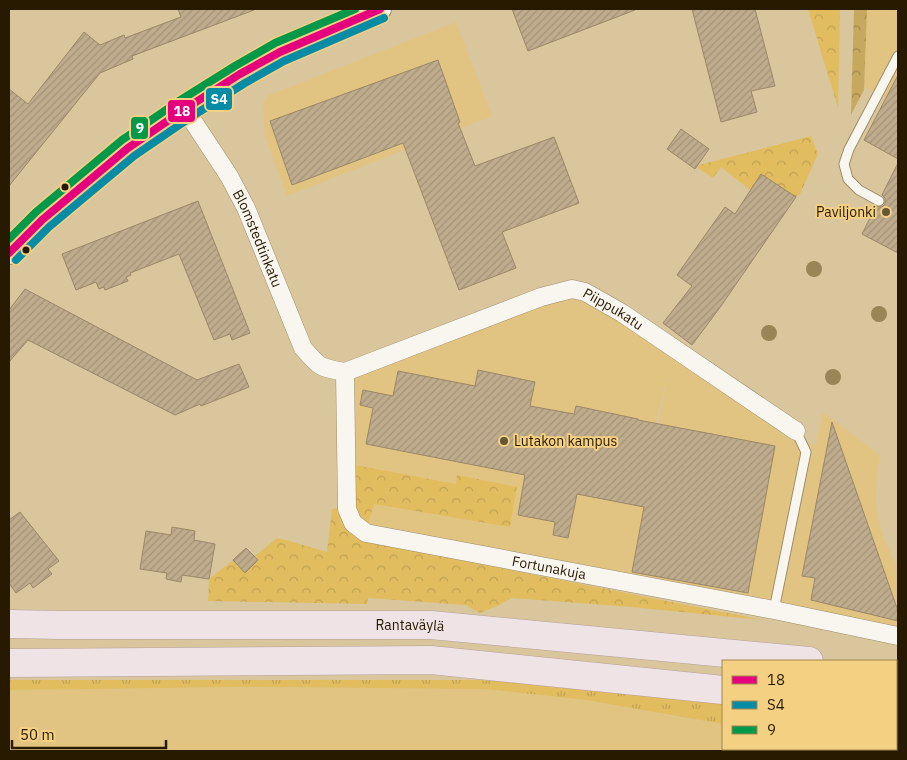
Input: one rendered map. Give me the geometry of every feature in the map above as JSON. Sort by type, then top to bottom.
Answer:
[{"type":"highway","name":"Rantaväylä","points":[[9,624],[431,625],[798,660]]},
{"type":"highway","points":[[9,663],[431,660],[722,690]]},
{"type":"street","points":[[9,253],[42,220],[128,148],[185,109],[240,74],[280,52],[380,9]]},
{"type":"street","name":"Blomstedtinkatu","points":[[185,109],[222,164],[246,208],[303,348],[314,362],[325,369]]},
{"type":"street","name":"Piippukatu","points":[[325,369],[345,372],[541,297],[572,289],[585,292],[622,314],[796,431]]},
{"type":"street","name":"Fortunakuja","points":[[345,372],[347,509],[354,523],[366,533],[774,610],[898,636]]},
{"type":"lane","points":[[878,201],[859,190],[848,178],[844,164],[849,149],[898,56]]},
{"type":"lane","points":[[774,610],[806,452],[796,431]]},
{"type":"shaded area","points":[[866,9],[898,9],[898,159],[864,140],[886,99],[864,87]]},
{"type":"shaded area","points":[[456,22],[492,116],[287,196],[265,137],[263,106],[267,96]]},
{"type":"shaded area","points":[[573,294],[587,299],[791,439],[816,445],[823,412],[880,455],[877,474],[877,515],[884,539],[898,569],[898,627],[368,524],[355,505],[353,374]],"holes":[[[671,360],[649,468],[657,417]]]},
{"type":"shaded area","points":[[240,687],[485,689],[586,700],[722,724],[722,750],[871,751],[9,751],[9,690]]},
{"type":"green space","points":[[808,9],[840,9],[838,108]]},
{"type":"green space","points":[[854,9],[867,9],[864,90],[851,115]]},
{"type":"green space","points":[[811,136],[818,154],[800,194],[796,197],[761,174],[750,190],[721,167],[713,178],[698,168],[699,165]]},
{"type":"green space","points":[[355,465],[456,484],[457,475],[517,487],[510,527],[374,504],[368,524],[357,516],[355,505]]},
{"type":"green space","points":[[338,508],[348,530],[363,541],[763,620],[512,598],[480,613],[465,605],[368,598],[367,604],[208,601],[209,579],[233,560],[244,572],[257,560],[255,556],[277,538],[327,552],[332,509]]},
{"type":"green space","points":[[9,680],[478,680],[668,693],[722,702],[722,724],[586,700],[485,689],[240,687],[9,690]]},
{"type":"building","points":[[178,9],[254,10],[132,56],[133,59],[100,73],[9,186],[9,89],[28,104],[84,32],[100,45],[124,35],[125,38],[181,17]]},
{"type":"building","points":[[512,9],[635,9],[635,10],[528,51]]},
{"type":"building","points":[[692,9],[755,9],[775,86],[751,91],[757,112],[721,122]]},
{"type":"building","points":[[438,60],[460,122],[458,123],[475,166],[554,137],[579,203],[502,232],[516,268],[459,290],[403,143],[292,185],[270,121]]},
{"type":"building","points":[[898,75],[898,159],[864,140]]},
{"type":"building","points":[[681,129],[709,149],[695,169],[667,149]]},
{"type":"building","name":"Paviljonki","points":[[898,163],[898,253],[862,234],[876,206],[882,207],[885,204],[885,198],[882,195]]},
{"type":"building","points":[[761,174],[796,197],[692,345],[663,323],[692,286],[677,275],[725,207],[735,214]]},
{"type":"building","points":[[198,201],[250,333],[232,340],[230,334],[214,340],[179,254],[130,273],[131,275],[126,277],[128,281],[105,290],[104,287],[99,289],[96,282],[76,290],[62,254]]},
{"type":"building","points":[[25,289],[197,380],[239,364],[249,387],[175,415],[28,340],[9,362],[9,310]]},
{"type":"building","points":[[478,370],[535,382],[530,406],[574,414],[576,406],[638,420],[775,446],[748,593],[632,572],[644,507],[577,494],[568,538],[553,535],[555,522],[518,515],[525,475],[366,444],[373,408],[360,405],[363,390],[393,396],[398,371],[475,386]]},
{"type":"building","points":[[832,422],[898,611],[898,621],[811,600],[815,578],[802,576]]},
{"type":"building","points":[[20,512],[59,561],[48,569],[52,574],[33,588],[30,583],[16,593],[9,583],[9,520]]},
{"type":"building","points":[[172,527],[195,531],[194,540],[215,544],[209,579],[182,575],[181,582],[166,579],[167,573],[140,569],[146,531],[171,535]]},
{"type":"building","points":[[246,548],[258,560],[245,573],[233,560]]},
{"type":"transit line","name":"9","points":[[9,239],[36,212],[122,140],[179,101],[275,43],[355,9]]},
{"type":"transit line","name":"18","points":[[9,253],[42,220],[128,148],[185,109],[240,74],[280,52],[380,9]]},
{"type":"transit line","name":"S4","points":[[16,260],[49,227],[134,156],[191,117],[284,61],[384,18]]},
{"type":"place","name":"Paviljonki","points":[[886,212]]},
{"type":"place","name":"Lutakon kampus","points":[[504,441]]}]
